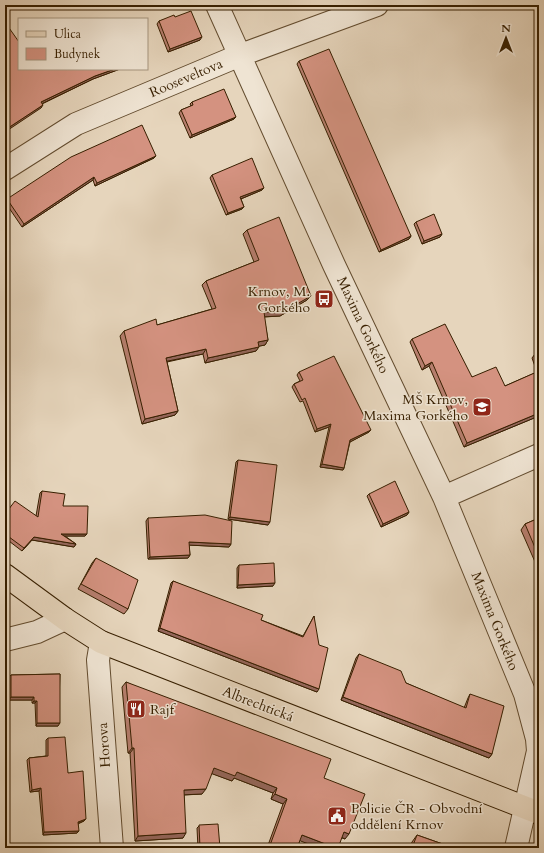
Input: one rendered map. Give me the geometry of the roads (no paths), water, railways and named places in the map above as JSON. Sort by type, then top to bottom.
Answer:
[{"type":"main road","name":"Albrechtická","points":[[5,575],[65,619],[101,642],[532,810]]},
{"type":"street","name":"Maxima Gorkého","points":[[217,5],[238,56],[444,497],[525,694],[538,751],[532,810],[516,848]]},
{"type":"street","name":"Rooseveltova","points":[[5,169],[76,124],[238,56],[377,5]]},
{"type":"street","points":[[444,497],[539,455]]},
{"type":"street","points":[[5,640],[37,632],[65,619]]},
{"type":"street","name":"Horova","points":[[101,642],[98,660],[112,848]]},
{"type":"place","name":"Krnov, M. Gorkého","points":[[324,299]]},
{"type":"place","name":"MŠ Krnov, Maxima Gorkého","points":[[482,407]]},
{"type":"place","name":"Rajf","points":[[136,709]]},
{"type":"place","name":"Policie ČR - Obvodní oddělení Krnov","points":[[337,816]]}]
